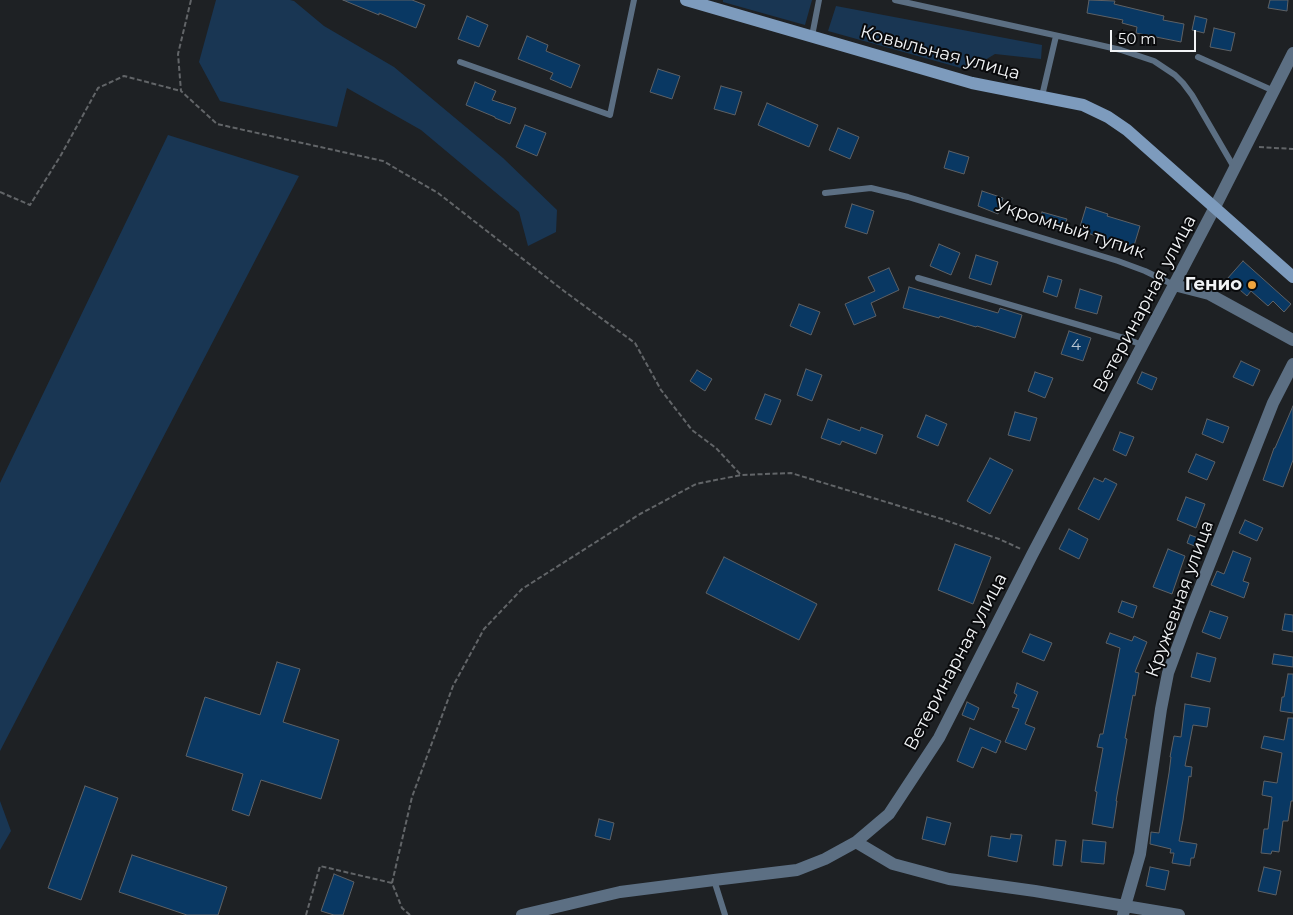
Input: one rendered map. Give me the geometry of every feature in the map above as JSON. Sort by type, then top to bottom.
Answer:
[{"type":"street","name":"Ковыльная улица","points":[[686,0],[699,2],[972,83],[1083,105],[1108,117],[1127,130],[1293,277]]},
{"type":"street","name":"Ветеринарная улица","points":[[522,915],[620,892],[797,870],[825,859],[856,842],[890,814],[939,738],[1032,555],[1235,169],[1293,53]]},
{"type":"street","name":"Укромный тупик","points":[[1174,285],[1209,294],[1293,340]]},
{"type":"street","name":"Кружевная улица","points":[[1124,911],[1140,854],[1168,673],[1273,403],[1293,364]]},
{"type":"street","points":[[856,842],[893,864],[949,879],[1035,891],[1124,911],[1179,915]]},
{"type":"lane","points":[[460,62],[610,115],[634,0]]},
{"type":"lane","points":[[812,36],[819,0]]},
{"type":"lane","points":[[895,0],[1128,52],[1154,61],[1183,83],[1235,169]]},
{"type":"lane","points":[[1042,96],[1056,36]]},
{"type":"lane","points":[[1198,57],[1274,91]]},
{"type":"lane","name":"Укромный тупик","points":[[825,193],[871,188],[908,197],[1118,261],[1174,285]]},
{"type":"lane","points":[[918,278],[1127,338],[1142,345]]},
{"type":"lane","points":[[714,880],[725,915]]},
{"type":"path","points":[[181,91],[178,54],[191,0]]},
{"type":"path","points":[[0,192],[30,205],[98,88],[124,76],[181,91],[217,124],[383,161],[438,192],[564,292],[635,343],[662,390],[692,430],[716,448],[741,475]]},
{"type":"path","points":[[1246,146],[1293,149]]},
{"type":"path","points":[[410,915],[402,908],[392,883],[412,797],[453,686],[484,629],[522,589],[640,514],[696,484],[741,475],[791,473],[942,519],[999,539],[1032,555]]},
{"type":"path","points":[[306,915],[320,866],[392,883]]},
{"type":"shaded area","points":[[216,0],[294,1],[324,26],[394,67],[503,158],[557,210],[556,232],[528,246],[519,212],[421,130],[347,88],[337,127],[220,101],[199,62]]},
{"type":"shaded area","points":[[723,0],[812,0],[805,25],[723,2]]},
{"type":"shaded area","points":[[836,6],[1042,45],[1041,59],[995,54],[968,70],[828,31]]},
{"type":"shaded area","points":[[168,135],[299,176],[0,751],[0,483]]},
{"type":"shaded area","points":[[0,801],[11,831],[0,850]]},
{"type":"building","points":[[343,0],[412,0],[425,5],[416,28]]},
{"type":"building","points":[[1089,0],[1115,1],[1114,4],[1164,16],[1163,20],[1184,24],[1181,42],[1136,33],[1137,27],[1122,23],[1123,20],[1087,13]]},
{"type":"building","points":[[1270,0],[1288,0],[1287,11],[1268,8]]},
{"type":"building","points":[[467,16],[488,25],[479,47],[458,39]]},
{"type":"building","points":[[1195,16],[1207,19],[1204,33],[1192,30]]},
{"type":"building","points":[[1214,28],[1235,33],[1231,51],[1210,47]]},
{"type":"building","points":[[527,36],[548,45],[546,51],[580,65],[571,88],[550,79],[553,73],[518,59]]},
{"type":"building","points":[[658,69],[680,76],[672,99],[650,92]]},
{"type":"building","points":[[475,82],[496,91],[492,100],[516,108],[510,124],[466,105]]},
{"type":"building","points":[[721,86],[742,92],[735,115],[714,109]]},
{"type":"building","points":[[767,103],[818,125],[809,147],[758,125]]},
{"type":"building","points":[[525,125],[546,133],[537,156],[516,147]]},
{"type":"building","points":[[838,128],[859,137],[850,159],[829,150]]},
{"type":"building","points":[[949,151],[969,157],[964,174],[944,168]]},
{"type":"building","points":[[982,191],[1003,198],[998,214],[978,206]]},
{"type":"building","points":[[852,204],[874,211],[867,234],[845,227]]},
{"type":"building","points":[[1086,207],[1108,214],[1107,216],[1140,226],[1133,249],[1079,230]]},
{"type":"building","points":[[1042,212],[1067,219],[1063,230],[1038,223]]},
{"type":"building","points":[[939,244],[960,253],[951,275],[930,266]]},
{"type":"building","points":[[976,255],[998,262],[991,285],[969,278]]},
{"type":"building","name":"Генио","points":[[1243,261],[1291,304],[1284,312],[1273,301],[1268,306],[1251,291],[1247,296],[1227,279]]},
{"type":"building","points":[[889,268],[899,290],[871,303],[876,316],[854,325],[845,304],[875,291],[868,277]]},
{"type":"building","points":[[1048,276],[1062,280],[1057,297],[1043,292]]},
{"type":"building","points":[[909,287],[998,313],[1000,308],[1022,315],[1015,338],[940,316],[939,318],[903,308]]},
{"type":"building","points":[[1080,289],[1102,296],[1097,314],[1075,308]]},
{"type":"building","points":[[799,304],[820,312],[811,335],[790,326]]},
{"type":"building","points":[[1069,331],[1091,338],[1083,361],[1061,354]]},
{"type":"building","points":[[1241,361],[1260,370],[1253,386],[1233,377]]},
{"type":"building","points":[[806,369],[822,375],[812,401],[797,395]]},
{"type":"building","points":[[697,370],[712,379],[705,391],[690,381]]},
{"type":"building","points":[[1035,372],[1053,378],[1045,398],[1028,391]]},
{"type":"building","points":[[1142,372],[1157,378],[1152,390],[1137,383]]},
{"type":"building","points":[[765,394],[781,400],[771,425],[755,419]]},
{"type":"building","points":[[1293,406],[1293,460],[1283,487],[1263,480],[1274,448]]},
{"type":"building","points":[[1015,412],[1037,418],[1030,441],[1008,435]]},
{"type":"building","points":[[926,415],[947,424],[938,446],[917,437]]},
{"type":"building","points":[[828,419],[860,431],[861,427],[883,435],[876,454],[842,441],[840,445],[821,438]]},
{"type":"building","points":[[1207,419],[1229,427],[1223,443],[1202,434]]},
{"type":"building","points":[[1120,432],[1134,437],[1126,456],[1113,450]]},
{"type":"building","points":[[1196,454],[1215,462],[1207,480],[1188,472]]},
{"type":"building","points":[[990,458],[1013,470],[990,514],[967,501]]},
{"type":"building","points":[[1094,478],[1103,482],[1105,478],[1117,484],[1099,520],[1078,509]]},
{"type":"building","points":[[1186,497],[1205,504],[1196,528],[1177,520]]},
{"type":"building","points":[[1245,520],[1263,528],[1257,541],[1239,533]]},
{"type":"building","points":[[1069,529],[1088,539],[1079,559],[1059,549]]},
{"type":"building","points":[[1190,535],[1201,539],[1197,547],[1187,543]]},
{"type":"building","points":[[955,544],[991,557],[973,604],[938,590]]},
{"type":"building","points":[[1168,549],[1185,556],[1172,594],[1153,587]]},
{"type":"building","points":[[1233,551],[1251,558],[1243,581],[1249,583],[1244,598],[1211,585],[1217,571],[1224,574]]},
{"type":"building","points":[[724,557],[817,604],[799,640],[706,593]]},
{"type":"building","points":[[1122,601],[1137,606],[1133,618],[1118,612]]},
{"type":"building","points":[[1210,611],[1228,617],[1220,639],[1202,632]]},
{"type":"building","points":[[1285,614],[1293,615],[1293,632],[1282,630]]},
{"type":"building","points":[[1110,633],[1132,641],[1134,636],[1147,642],[1135,672],[1139,673],[1125,738],[1127,739],[1113,828],[1092,824],[1097,792],[1095,791],[1103,748],[1097,747],[1100,734],[1103,734],[1120,648],[1106,643]]},
{"type":"building","points":[[1030,634],[1052,643],[1044,661],[1022,652]]},
{"type":"building","points":[[1197,653],[1216,658],[1210,682],[1191,677]]},
{"type":"building","points":[[1274,654],[1293,657],[1293,667],[1272,664]]},
{"type":"building","points":[[277,662],[300,669],[283,722],[339,740],[321,799],[261,780],[249,816],[232,810],[243,774],[186,756],[205,697],[260,715]]},
{"type":"building","points":[[1288,674],[1293,674],[1293,713],[1280,711]]},
{"type":"building","points":[[1017,683],[1038,692],[1025,724],[1035,728],[1026,750],[1005,742],[1019,709],[1012,707],[1017,695],[1014,693]]},
{"type":"building","points":[[967,702],[979,708],[974,720],[962,715]]},
{"type":"building","points":[[1185,704],[1210,708],[1207,727],[1193,725],[1185,766],[1192,767],[1179,841],[1197,844],[1190,866],[1172,863],[1174,853],[1170,853],[1171,849],[1150,844],[1151,832],[1159,833],[1174,736],[1181,737]]},
{"type":"building","points":[[1288,718],[1293,718],[1293,801],[1291,801],[1288,821],[1283,821],[1279,852],[1272,851],[1271,854],[1261,853],[1264,829],[1268,829],[1272,797],[1262,795],[1264,781],[1277,783],[1282,753],[1261,748],[1264,736],[1284,740]]},
{"type":"building","points":[[970,728],[1001,741],[996,753],[982,747],[973,768],[957,761]]},
{"type":"building","points":[[85,786],[118,798],[81,900],[48,888]]},
{"type":"building","points":[[927,817],[951,823],[945,845],[922,839]]},
{"type":"building","points":[[599,819],[614,823],[610,840],[595,836]]},
{"type":"building","points":[[1011,834],[1022,835],[1017,862],[988,856],[991,836],[1010,839]]},
{"type":"building","points":[[1056,840],[1066,841],[1062,866],[1053,865]]},
{"type":"building","points":[[1083,840],[1106,842],[1104,864],[1081,862]]},
{"type":"building","points":[[132,855],[227,887],[218,915],[187,915],[119,892]]},
{"type":"building","points":[[1150,867],[1169,871],[1165,890],[1146,886]]},
{"type":"building","points":[[1264,867],[1281,871],[1276,895],[1258,891]]},
{"type":"building","points":[[334,874],[354,882],[343,915],[334,915],[321,911]]},
{"type":"place","name":"Генио","points":[[1252,285]]}]
